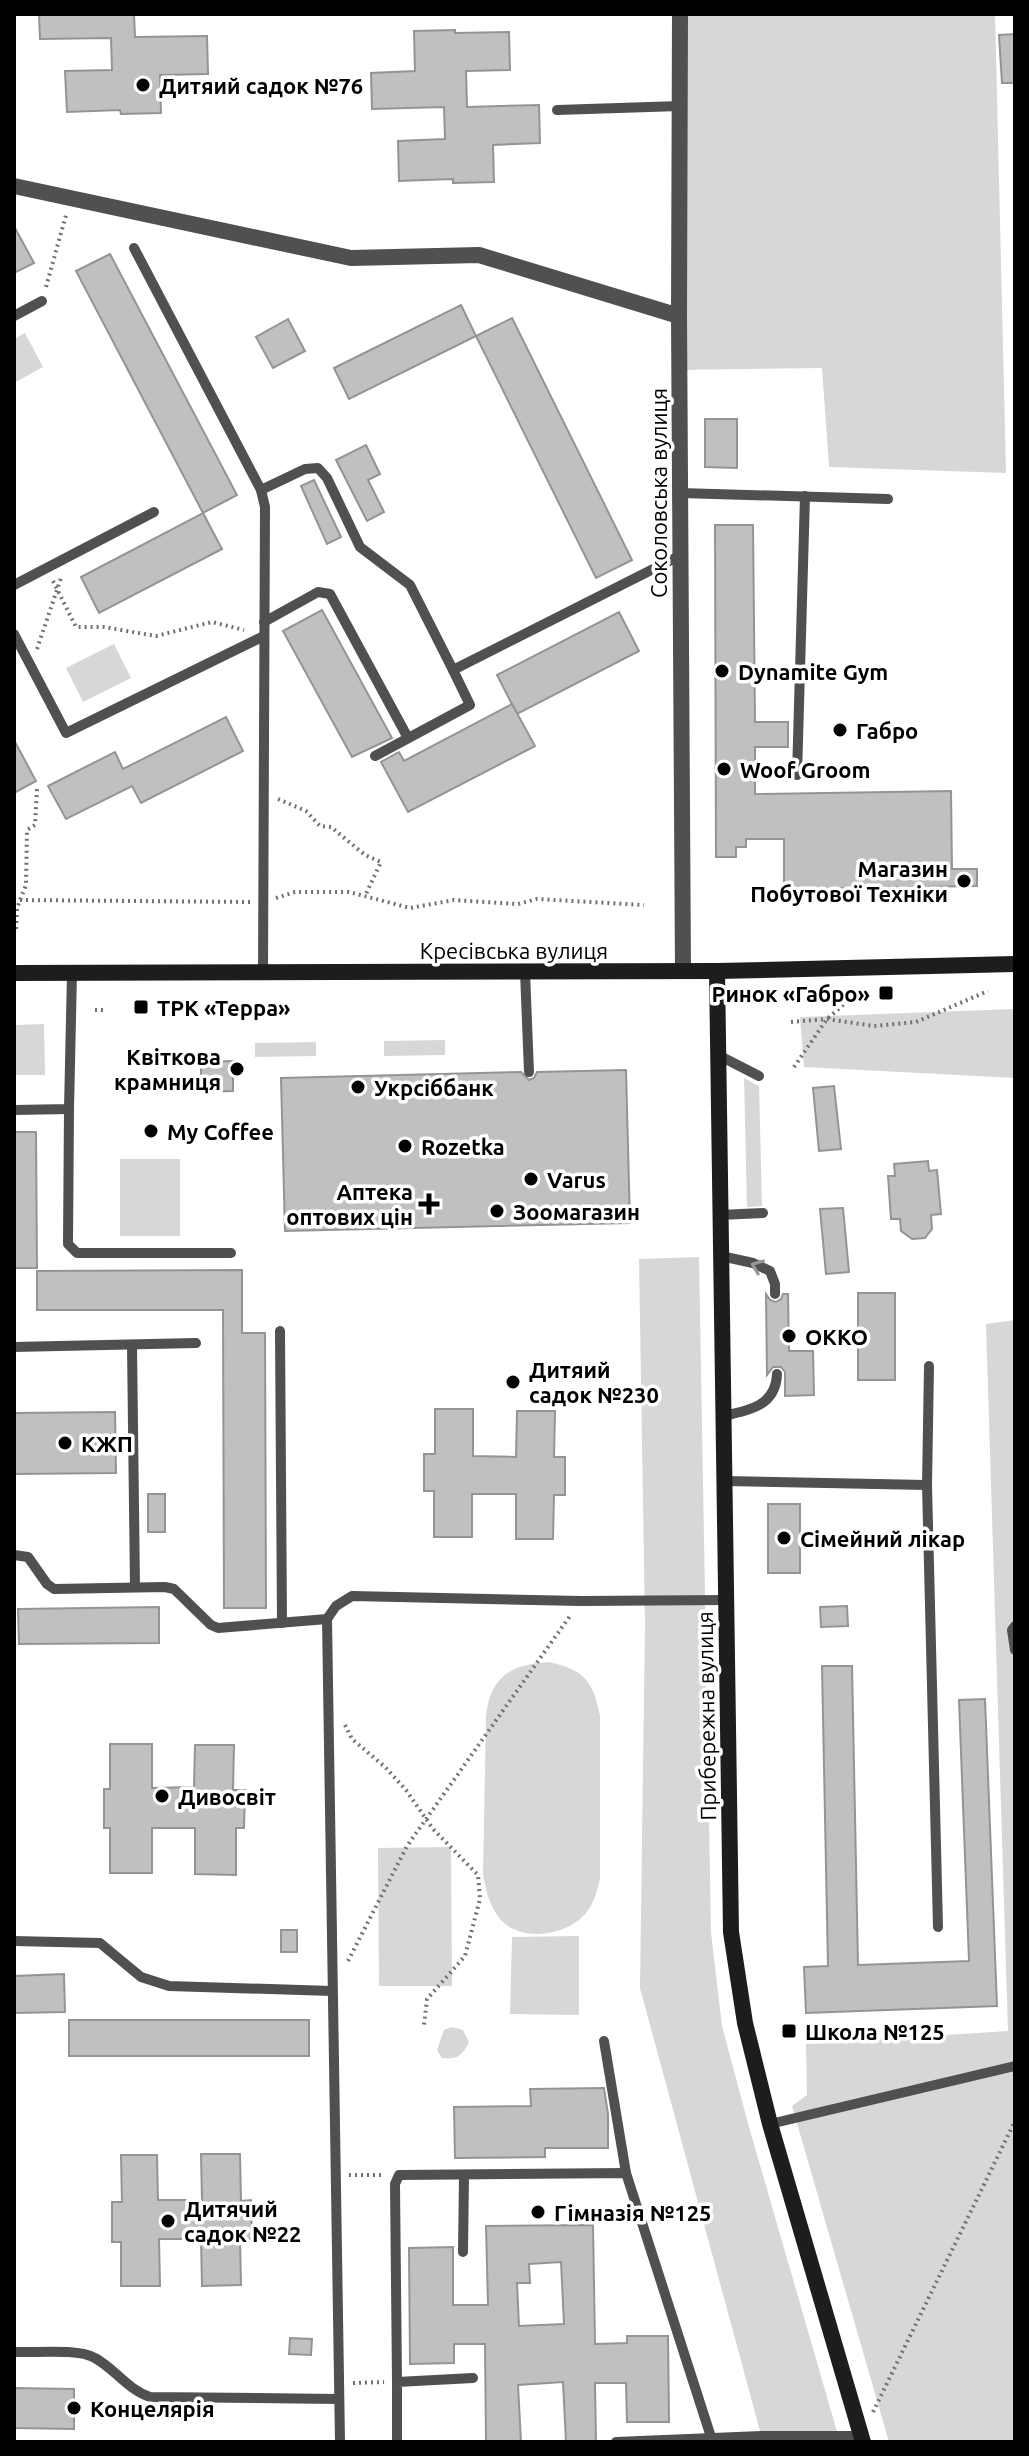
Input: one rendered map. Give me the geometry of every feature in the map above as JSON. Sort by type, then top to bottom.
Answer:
[{"type":"street","name":"Соколовська вулиця","points":[[680,14],[683,971]]},
{"type":"street","points":[[14,186],[351,258],[479,255],[679,316]]},
{"type":"street","name":"Кресівська вулиця","points":[[14,973],[717,971],[1015,964]]},
{"type":"street","name":"Прибережна вулиця","points":[[717,971],[731,1932],[745,2023],[770,2124],[862,2439]]},
{"type":"lane","points":[[557,110],[680,106]]},
{"type":"lane","points":[[134,248],[261,490],[266,525],[263,972]]},
{"type":"lane","points":[[14,316],[42,301]]},
{"type":"lane","points":[[261,490],[305,469],[318,468],[327,478],[360,547],[410,585],[470,705],[375,756]]},
{"type":"lane","points":[[680,493],[888,499]]},
{"type":"lane","points":[[797,775],[805,496]]},
{"type":"lane","points":[[14,585],[154,512]]},
{"type":"lane","points":[[453,670],[681,555]]},
{"type":"lane","points":[[264,622],[318,592],[330,594],[408,738]]},
{"type":"lane","points":[[14,634],[66,733],[264,636]]},
{"type":"lane","points":[[525,972],[529,1072]]},
{"type":"lane","points":[[72,973],[68,1244],[71,1250],[77,1253],[231,1253]]},
{"type":"lane","points":[[718,1055],[759,1076]]},
{"type":"lane","points":[[14,1110],[69,1109]]},
{"type":"lane","points":[[720,1215],[763,1213]]},
{"type":"lane","points":[[721,1256],[753,1263],[770,1271],[775,1294]]},
{"type":"lane","points":[[280,1331],[282,1623]]},
{"type":"lane","points":[[14,1347],[196,1343]]},
{"type":"lane","points":[[132,1345],[135,1587]]},
{"type":"lane","points":[[929,1366],[927,1485],[938,1927]]},
{"type":"lane","points":[[723,1416],[756,1409],[777,1384],[777,1374]]},
{"type":"lane","points":[[724,1481],[927,1485]]},
{"type":"lane","points":[[14,1555],[28,1557],[54,1589],[174,1589],[218,1628],[327,1619]]},
{"type":"lane","points":[[340,2442],[327,1619],[336,1606],[352,1596],[581,1601],[726,1600]]},
{"type":"lane","points":[[1015,1626],[1012,1630],[1015,1650]]},
{"type":"lane","points":[[14,1941],[100,1943],[141,1977],[169,1986],[332,1991]]},
{"type":"lane","points":[[604,2041],[626,2173],[711,2437]]},
{"type":"lane","points":[[770,2124],[1015,2066]]},
{"type":"lane","points":[[397,2442],[395,2184],[399,2175],[626,2173]]},
{"type":"lane","points":[[463,2252],[464,2175]]},
{"type":"lane","points":[[14,2352],[93,2356],[140,2393],[150,2397],[339,2399]]},
{"type":"lane","points":[[397,2382],[473,2378]]},
{"type":"lane","points":[[616,2442],[711,2437],[862,2439]]},
{"type":"path","points":[[42,301],[71,199]]},
{"type":"path","points":[[31,666],[69,557]]},
{"type":"path","points":[[47,568],[76,627],[104,627],[156,636],[212,622],[264,636]]},
{"type":"path","points":[[263,788],[284,803],[306,811],[320,826],[331,827],[365,855],[381,862],[365,896]]},
{"type":"path","points":[[14,933],[17,900],[26,885],[27,830],[35,825],[37,789]]},
{"type":"path","points":[[17,900],[262,902],[295,892],[349,892],[410,908],[454,900],[518,904],[537,899],[644,905]]},
{"type":"path","points":[[791,1022],[827,1019],[874,1026],[916,1022],[988,991]]},
{"type":"path","points":[[794,1067],[827,1019],[857,993]]},
{"type":"path","points":[[95,1010],[104,1010]]},
{"type":"path","points":[[332,1991],[407,1846],[581,1601]]},
{"type":"path","points":[[328,1692],[352,1739],[385,1767],[406,1790],[433,1829],[478,1875],[480,1899],[465,1956],[427,1999],[424,2025]]},
{"type":"path","points":[[862,2439],[1015,2121]]},
{"type":"path","points":[[335,2175],[399,2175]]},
{"type":"path","points":[[339,2383],[397,2382]]},
{"type":"shaded area","points":[[680,14],[995,14],[1006,473],[829,467],[822,368],[679,370]]},
{"type":"shaded area","points":[[25,333],[43,367],[14,383],[14,339]]},
{"type":"shaded area","points":[[114,644],[131,678],[83,702],[66,668]]},
{"type":"shaded area","points":[[1015,1009],[1015,1078],[804,1067],[800,1017]]},
{"type":"shaded area","points":[[44,1024],[45,1075],[14,1075],[14,1025]]},
{"type":"shaded area","points":[[445,1040],[445,1055],[384,1056],[384,1041]]},
{"type":"shaded area","points":[[316,1042],[316,1056],[255,1057],[255,1043]]},
{"type":"shaded area","points":[[744,1078],[759,1086],[762,1206],[747,1207]]},
{"type":"shaded area","points":[[120,1159],[180,1159],[180,1236],[120,1236]]},
{"type":"shaded area","points":[[699,1257],[711,1932],[722,2026],[840,2442],[763,2442],[640,1988],[645,1624],[639,1259]]},
{"type":"shaded area","points":[[1015,1320],[1015,2442],[889,2442],[792,2106],[807,2095],[806,2044],[1008,2031],[986,1324]]},
{"type":"shaded area","points":[[549,1662],[571,1669],[585,1678],[594,1694],[600,1716],[600,1879],[593,1902],[581,1918],[559,1930],[534,1934],[510,1927],[501,1920],[485,1886],[486,1716],[492,1691],[505,1675],[524,1666]]},
{"type":"shaded area","points":[[451,1847],[452,1986],[379,1986],[378,1848]]},
{"type":"shaded area","points":[[579,1936],[579,2015],[510,2014],[512,1937]]},
{"type":"shaded area","points":[[452,2027],[463,2030],[469,2042],[459,2056],[442,2058],[437,2050],[444,2030]]},
{"type":"building","points":[[39,14],[134,14],[135,37],[207,36],[208,74],[160,75],[161,113],[121,114],[120,110],[67,112],[65,71],[112,70],[111,38],[40,39]]},
{"type":"building","points":[[455,30],[455,33],[509,32],[510,70],[466,71],[467,107],[539,105],[540,143],[493,145],[494,182],[453,183],[453,179],[399,181],[398,141],[445,139],[444,107],[372,109],[371,73],[415,71],[414,31]]},
{"type":"building","points":[[1015,34],[1015,83],[1002,83],[999,35]]},
{"type":"building","points":[[14,226],[34,263],[14,273]]},
{"type":"building","points":[[110,254],[237,495],[203,513],[76,271]]},
{"type":"building","points":[[461,305],[476,336],[349,399],[334,368]]},
{"type":"building","points":[[512,318],[632,560],[596,578],[476,336]]},
{"type":"building","points":[[288,319],[305,351],[273,368],[256,337]]},
{"type":"building","points":[[705,419],[737,419],[737,468],[705,467]]},
{"type":"building","points":[[366,445],[380,474],[368,480],[384,512],[367,521],[336,460]]},
{"type":"building","points":[[314,480],[341,537],[327,544],[301,486]]},
{"type":"building","points":[[203,513],[222,549],[99,613],[81,577]]},
{"type":"building","points":[[715,525],[753,525],[755,722],[788,722],[788,747],[755,747],[755,794],[951,791],[952,869],[977,869],[977,886],[784,889],[784,839],[746,839],[746,847],[736,847],[736,857],[716,857]]},
{"type":"building","points":[[322,610],[392,738],[352,757],[283,631]]},
{"type":"building","points":[[619,612],[639,651],[517,714],[497,675]]},
{"type":"building","points":[[512,704],[535,746],[408,812],[381,762],[399,752],[404,761]]},
{"type":"building","points":[[226,717],[243,751],[141,803],[132,786],[66,819],[48,786],[115,752],[123,769]]},
{"type":"building","points":[[14,740],[36,781],[14,793]]},
{"type":"building","points":[[233,1061],[233,1091],[201,1092],[201,1062]]},
{"type":"building","points":[[626,1070],[630,1223],[285,1231],[281,1078],[521,1072],[529,1080],[537,1072]]},
{"type":"building","points":[[834,1086],[841,1149],[819,1151],[813,1088]]},
{"type":"building","points":[[14,1132],[36,1132],[37,1268],[14,1268]]},
{"type":"building","points":[[928,1161],[929,1171],[937,1170],[941,1214],[931,1215],[932,1229],[925,1238],[912,1239],[901,1231],[900,1219],[891,1219],[888,1176],[895,1176],[894,1164]]},
{"type":"building","points":[[843,1208],[849,1272],[826,1274],[820,1209]]},
{"type":"building","points":[[242,1270],[242,1333],[265,1333],[266,1608],[224,1608],[223,1310],[37,1310],[37,1271]]},
{"type":"building","points":[[858,1293],[895,1293],[895,1380],[858,1380]]},
{"type":"building","points":[[766,1294],[776,1302],[783,1294],[788,1294],[789,1351],[813,1351],[814,1395],[785,1396],[785,1372],[781,1367],[773,1367],[767,1375]]},
{"type":"building","points":[[435,1409],[473,1409],[473,1456],[516,1457],[517,1411],[555,1411],[554,1457],[565,1457],[565,1495],[554,1495],[553,1539],[516,1539],[516,1494],[472,1494],[472,1537],[434,1537],[434,1491],[424,1491],[424,1454],[435,1454]]},
{"type":"building","name":"КЖП","points":[[115,1412],[116,1473],[14,1474],[14,1413]]},
{"type":"building","points":[[148,1494],[165,1494],[165,1532],[148,1532]]},
{"type":"building","name":"Сімейний лікар","points":[[768,1504],[800,1504],[800,1573],[768,1573]]},
{"type":"building","points":[[847,1606],[848,1626],[821,1627],[820,1607]]},
{"type":"building","points":[[159,1607],[159,1643],[19,1644],[18,1609]]},
{"type":"building","points":[[822,1666],[852,1666],[858,1965],[969,1961],[959,1700],[985,1699],[997,2006],[806,2013],[804,1967],[828,1966]]},
{"type":"building","points":[[110,1744],[152,1744],[152,1788],[194,1787],[195,1745],[234,1745],[233,1790],[245,1790],[244,1828],[236,1828],[236,1875],[195,1874],[195,1828],[152,1828],[152,1873],[110,1873],[110,1828],[104,1828],[104,1789],[110,1789]]},
{"type":"building","points":[[281,1930],[297,1930],[297,1952],[281,1952]]},
{"type":"building","points":[[64,1974],[65,2012],[14,2013],[14,1976]]},
{"type":"building","points":[[69,2020],[309,2020],[309,2056],[69,2056]]},
{"type":"building","points":[[604,2088],[608,2148],[545,2148],[545,2157],[455,2158],[454,2107],[531,2106],[530,2089]]},
{"type":"building","points":[[201,2154],[240,2154],[241,2201],[251,2200],[252,2239],[240,2239],[241,2285],[202,2286],[201,2239],[159,2239],[160,2286],[121,2286],[121,2242],[112,2242],[112,2202],[122,2202],[121,2155],[157,2155],[158,2200],[202,2200]]},
{"type":"building","points":[[593,2225],[595,2344],[627,2343],[627,2336],[668,2336],[669,2422],[627,2422],[626,2383],[595,2383],[596,2442],[566,2442],[563,2382],[518,2385],[521,2442],[486,2442],[485,2344],[454,2344],[454,2363],[410,2364],[409,2248],[453,2247],[453,2305],[488,2305],[486,2226]],"holes":[[[561,2262],[564,2324],[519,2326],[517,2283],[530,2283],[529,2264]]]},
{"type":"building","points":[[290,2338],[312,2339],[311,2355],[289,2354]]},
{"type":"building","points":[[14,2388],[74,2389],[74,2429],[14,2428]]},
{"type":"place","name":"Дитяий садок №76","points":[[143,85]]},
{"type":"place","name":"Dynamite Gym","points":[[722,671]]},
{"type":"place","name":"Габро","points":[[840,730]]},
{"type":"place","name":"Woof Groom","points":[[724,769]]},
{"type":"place","name":"Магазин Побутової Техніки","points":[[964,881]]},
{"type":"place","name":"Ринок «Габро»","points":[[886,993]]},
{"type":"place","name":"ТРК «Терра»","points":[[141,1007]]},
{"type":"place","name":"Квіткова крамниця","points":[[237,1069]]},
{"type":"place","name":"Укрсіббанк","points":[[358,1087]]},
{"type":"place","name":"My Coffee","points":[[151,1131]]},
{"type":"place","name":"Rozetka","points":[[405,1146]]},
{"type":"place","name":"Varus","points":[[531,1179]]},
{"type":"place","name":"Аптека оптових цін","points":[[429,1204]]},
{"type":"place","name":"Зоомагазин","points":[[497,1211]]},
{"type":"place","name":"ОККО","points":[[789,1336]]},
{"type":"place","name":"Дитяий садок №230","points":[[513,1382]]},
{"type":"place","name":"КЖП","points":[[65,1443]]},
{"type":"place","name":"Сімейний лікар","points":[[784,1538]]},
{"type":"place","name":"Дивосвіт","points":[[162,1796]]},
{"type":"place","name":"Школа №125","points":[[789,2031]]},
{"type":"place","name":"Гімназія №125","points":[[538,2212]]},
{"type":"place","name":"Дитячий садок №22","points":[[168,2221]]},
{"type":"place","name":"Концелярія","points":[[74,2408]]}]
